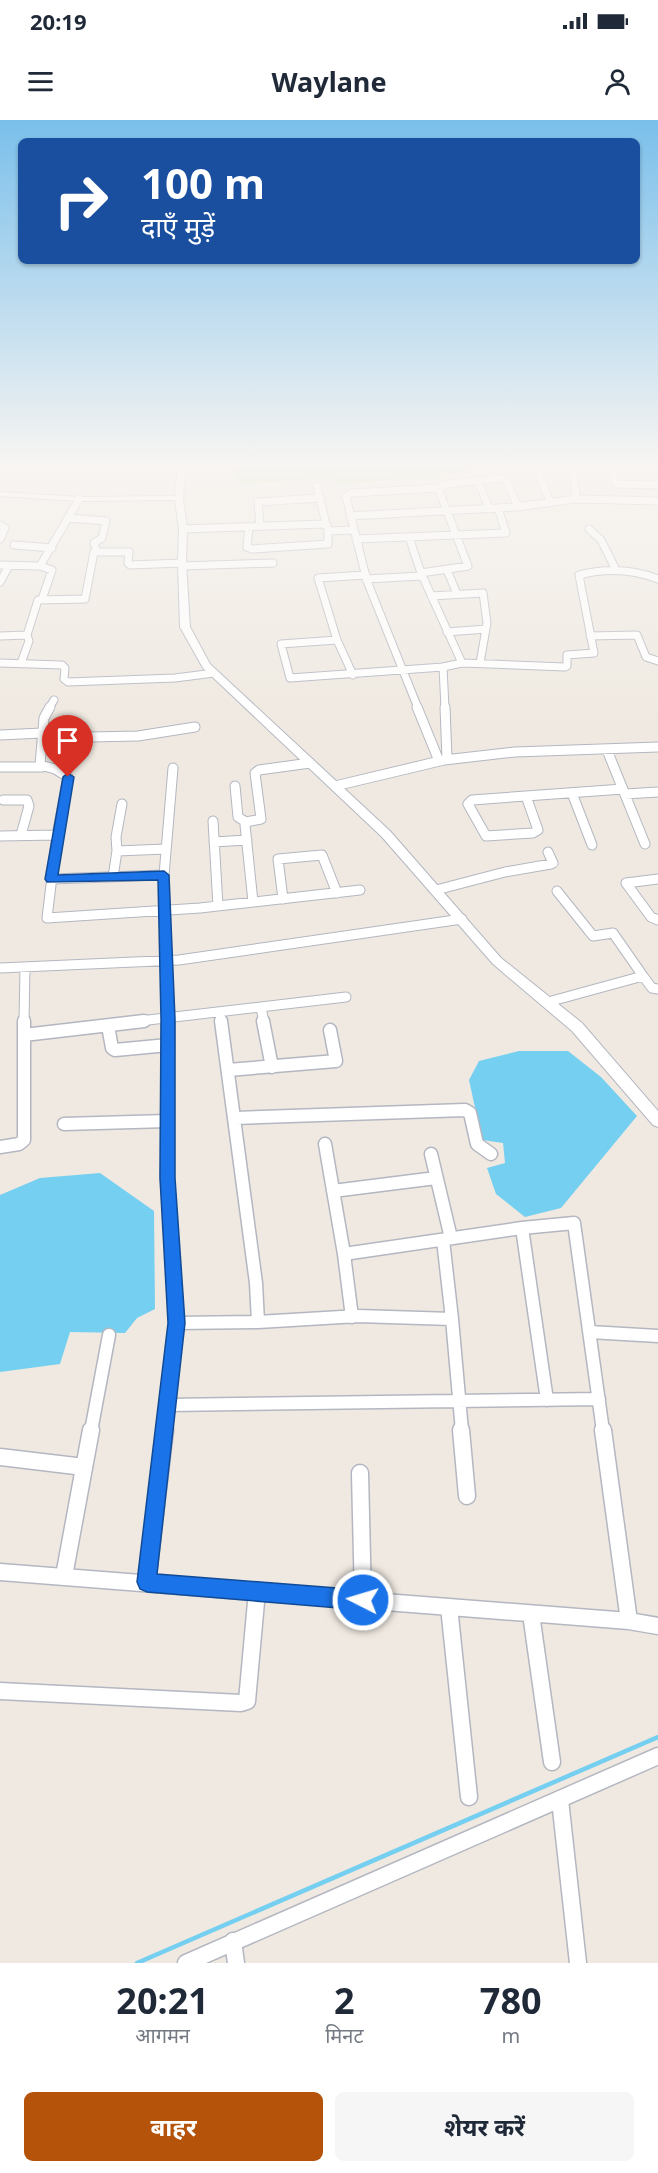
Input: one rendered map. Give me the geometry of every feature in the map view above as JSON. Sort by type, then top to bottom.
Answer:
[{"type":"street","points":[[40,566],[49,552]]},
{"type":"street","points":[[21,663],[29,641],[27,634],[37,601],[85,599],[93,553],[97,552]]},
{"type":"street","points":[[129,552],[128,564],[130,566],[273,563]]},
{"type":"street","points":[[182,552],[185,627],[206,666],[387,834],[497,961],[577,1027],[658,1121]]},
{"type":"street","points":[[359,552],[366,577],[403,671],[443,760]]},
{"type":"street","points":[[414,552],[421,574],[462,663]]},
{"type":"street","points":[[353,675],[337,640],[318,578],[421,574],[468,566],[462,552]]},
{"type":"street","points":[[607,552],[616,570]]},
{"type":"street","points":[[0,565],[40,566],[52,570],[42,599]]},
{"type":"street","points":[[0,582],[9,566]]},
{"type":"street","points":[[447,570],[457,594]]},
{"type":"street","points":[[337,640],[281,644],[290,678],[403,671],[462,663],[565,667],[567,666],[567,655],[594,653],[579,575],[616,570],[641,573],[658,579]]},
{"type":"street","points":[[431,596],[483,593],[486,629],[480,663]]},
{"type":"street","points":[[447,632],[486,629]]},
{"type":"street","points":[[0,636],[21,637],[27,634]]},
{"type":"street","points":[[590,636],[637,635],[646,657],[658,661]]},
{"type":"street","points":[[0,663],[64,666],[63,679],[68,682],[175,678],[214,673]]},
{"type":"street","points":[[443,667],[443,760]]},
{"type":"street","points":[[42,767],[40,765],[44,718],[54,700]]},
{"type":"street","points":[[0,735],[137,736],[175,732],[195,727]]},
{"type":"street","points":[[335,786],[443,760],[515,753],[658,747]]},
{"type":"street","points":[[607,750],[645,844]]},
{"type":"street","points":[[235,786],[238,817],[246,822],[261,819],[256,772],[310,763]]},
{"type":"street","points":[[0,767],[42,767],[55,769],[68,777],[57,835],[46,917],[48,919],[218,906],[360,890]]},
{"type":"street","points":[[147,1582],[177,1323],[167,1178],[168,1019],[164,911],[164,875],[174,768]]},
{"type":"street","points":[[526,796],[538,830],[533,833],[486,836],[468,804],[472,800],[526,796],[572,793],[658,792]]},
{"type":"street","points":[[572,793],[592,845]]},
{"type":"street","points":[[3,800],[27,800],[29,806],[21,835]]},
{"type":"street","points":[[113,877],[117,851],[116,837],[122,804]]},
{"type":"street","points":[[213,821],[218,906]]},
{"type":"street","points":[[246,822],[253,902]]},
{"type":"street","points":[[0,836],[57,835]]},
{"type":"street","points":[[214,842],[247,840]]},
{"type":"street","points":[[117,851],[166,849]]},
{"type":"street","points":[[436,890],[505,872],[551,864],[553,863],[548,852]]},
{"type":"street","points":[[283,899],[278,859],[322,855],[337,893]]},
{"type":"street","points":[[51,879],[164,875]]},
{"type":"street","points":[[658,879],[626,883],[651,917],[658,920]]},
{"type":"street","points":[[556,891],[591,935],[613,933],[652,988],[658,989]]},
{"type":"street","points":[[0,968],[166,961],[462,919]]},
{"type":"street","points":[[0,1147],[19,1144],[24,1140],[25,967]]},
{"type":"street","points":[[548,1002],[643,976]]},
{"type":"street","points":[[24,1035],[346,997]]},
{"type":"street","points":[[261,1008],[272,1067]]},
{"type":"street","points":[[220,1013],[256,1283],[258,1322]]},
{"type":"street","points":[[108,1026],[112,1048],[115,1050],[168,1044]]},
{"type":"street","points":[[228,1070],[336,1061],[330,1030]]},
{"type":"street","points":[[235,1118],[465,1110],[470,1113],[477,1144],[491,1154]]},
{"type":"street","points":[[64,1124],[167,1121]]},
{"type":"street","points":[[325,1144],[344,1254],[352,1317]]},
{"type":"street","points":[[431,1154],[447,1239],[467,1496]]},
{"type":"street","points":[[333,1191],[436,1178]]},
{"type":"street","points":[[344,1254],[522,1228],[574,1223],[629,1621]]},
{"type":"street","points":[[522,1228],[547,1400]]},
{"type":"street","points":[[177,1323],[352,1317],[452,1319]]},
{"type":"street","points":[[590,1332],[658,1336]]},
{"type":"street","points":[[64,1576],[109,1335]]},
{"type":"street","points":[[167,1405],[599,1399]]},
{"type":"street","points":[[0,1457],[84,1467]]},
{"type":"street","points":[[360,1473],[363,1600]]},
{"type":"street","points":[[0,1572],[629,1621],[658,1626]]},
{"type":"street","points":[[0,1691],[241,1703],[247,1701],[257,1592]]},
{"type":"street","points":[[449,1607],[470,1797]]},
{"type":"street","points":[[531,1614],[552,1762]]},
{"type":"street","points":[[186,1963],[658,1756]]},
{"type":"street","points":[[560,1800],[578,1963]]},
{"type":"street","points":[[233,1941],[236,1963]]},
{"type":"water","points":[[519,1051],[568,1051],[601,1077],[637,1116],[561,1208],[525,1217],[496,1194],[487,1168],[505,1163],[503,1143],[482,1140],[469,1080],[479,1061]]},
{"type":"water","points":[[100,1173],[154,1211],[155,1309],[137,1318],[125,1333],[70,1332],[60,1364],[0,1372],[0,1195],[40,1178]]},
{"type":"waterway","points":[[137,1963],[658,1737]]},
{"type":"route","points":[[68,777],[51,879],[164,875],[168,1019],[167,1178],[177,1323],[147,1582],[363,1600]]}]
